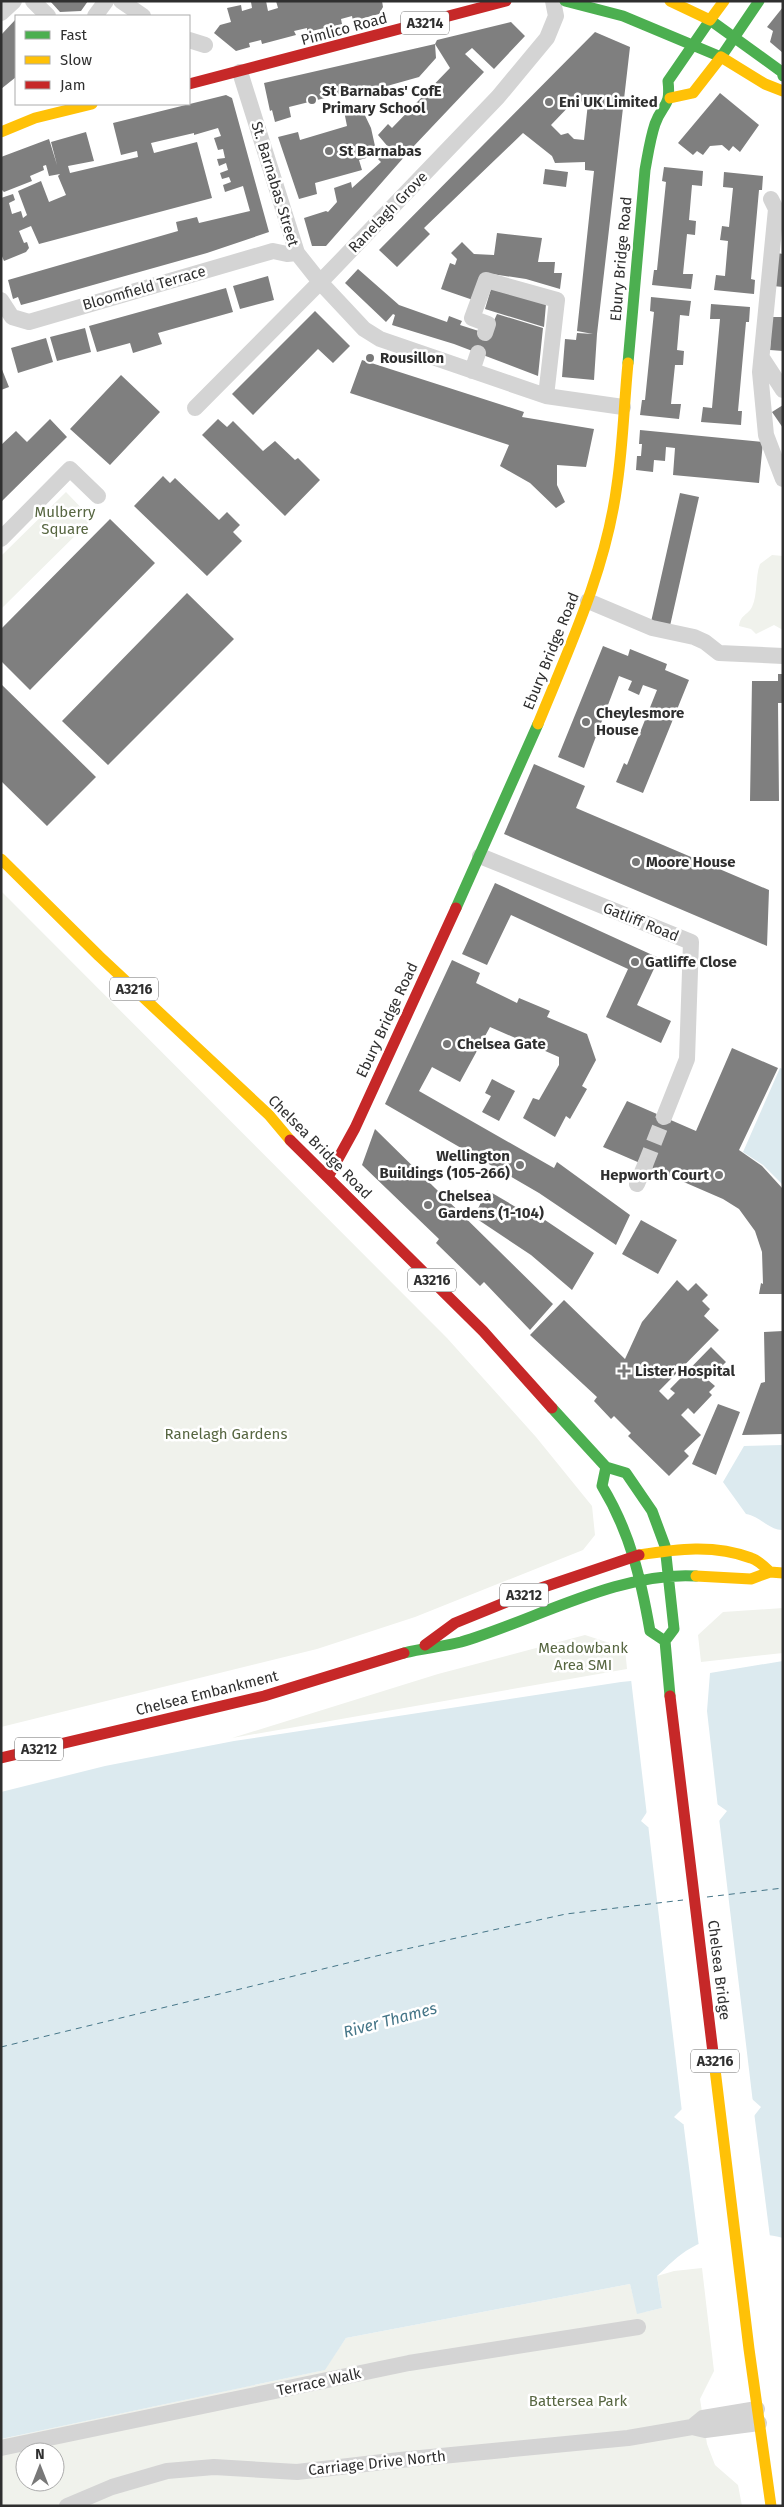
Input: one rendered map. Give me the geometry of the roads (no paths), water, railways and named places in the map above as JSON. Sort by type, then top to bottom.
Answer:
[{"type":"main road","name":"Pimlico Road","points":[[190,84],[506,1]]},
{"type":"main road","points":[[565,1],[623,16],[721,57],[765,86],[783,90]]},
{"type":"main road","points":[[670,1],[710,20],[735,36],[782,72],[783,76]]},
{"type":"main road","name":"Ebury Bridge Road","points":[[328,1177],[349,1140],[480,856],[526,754],[588,601],[600,565],[616,486],[645,170],[650,139],[656,121],[670,98],[668,81],[724,1]]},
{"type":"main road","points":[[670,98],[693,93],[721,57],[759,1]]},
{"type":"main road","points":[[1,132],[68,106]]},
{"type":"main road","name":"Chelsea Bridge Road","points":[[1,859],[106,963],[269,1115],[290,1140],[482,1331],[606,1467],[628,1474],[659,1522],[671,1576]]},
{"type":"main road","points":[[606,1467],[602,1486],[612,1502],[636,1555],[650,1631],[664,1640]]},
{"type":"main road","name":"A3212","points":[[419,1650],[455,1623],[538,1589],[636,1555],[696,1548],[718,1550],[753,1558],[770,1572]]},
{"type":"main road","name":"A3212","points":[[419,1650],[460,1642],[536,1613],[642,1580],[671,1576],[751,1579],[770,1572],[783,1573]]},
{"type":"main road","name":"A3216","points":[[664,1640],[674,1629],[671,1576]]},
{"type":"main road","name":"Chelsea Bridge","points":[[664,1640],[758,2416]]},
{"type":"main road","name":"Chelsea Embankment","points":[[1,1758],[264,1696],[419,1650]]},
{"type":"main road","name":"A3216","points":[[758,2416],[771,2506]]},
{"type":"street","points":[[1,13],[14,1]]},
{"type":"street","points":[[33,1],[47,15]]},
{"type":"street","points":[[96,15],[106,1]]},
{"type":"street","points":[[121,1],[142,15]]},
{"type":"street","name":"Ranelagh Grove","points":[[195,408],[320,282],[498,97],[547,38],[556,16],[553,1]]},
{"type":"street","points":[[190,40],[205,45]]},
{"type":"street","name":"St. Barnabas Street","points":[[240,72],[296,253],[364,330],[380,339],[546,396],[623,407]]},
{"type":"street","points":[[776,208],[760,372],[766,435],[783,479]]},
{"type":"street","name":"Bloomfield Terrace","points":[[1,300],[12,317],[29,322],[273,251],[287,254],[296,253]]},
{"type":"street","points":[[485,333],[488,324],[472,318],[486,280],[557,300],[546,396]]},
{"type":"street","points":[[472,371],[478,353]]},
{"type":"street","points":[[762,358],[783,390]]},
{"type":"street","points":[[1,539],[70,469],[98,496]]},
{"type":"street","points":[[588,601],[652,628],[694,637],[705,642],[719,653],[783,656]]},
{"type":"street","name":"Gatliff Road","points":[[480,856],[691,942],[687,1059],[664,1117]]},
{"type":"street","points":[[636,1184],[645,1165]]},
{"type":"street","name":"Terrace Walk","points":[[1,2448],[409,2363],[638,2327]]},
{"type":"street","name":"Carriage Drive North","points":[[67,2506],[112,2487],[167,2471],[214,2467],[296,2472],[628,2438],[692,2427],[703,2418],[758,2416]]},
{"type":"water","points":[[780,1068],[783,1069],[783,1185],[763,1165],[743,1152]]},
{"type":"water","points":[[783,1445],[783,1530],[778,1530],[756,1517],[746,1514],[723,1482],[744,1446]]},
{"type":"water","name":"River Thames","points":[[783,1661],[783,2238],[761,2234],[723,2236],[700,2243],[691,2248],[677,2257],[657,2276],[662,2308],[637,2314],[630,2284],[346,2338],[325,2370],[1,2439],[1,1792],[105,1766],[234,1741],[621,1682],[710,1673]],"holes":[[[717,1804],[727,1811],[719,1821],[648,1827],[641,1821],[647,1812]],[[752,2099],[761,2107],[754,2116],[683,2124],[674,2117],[682,2109]]]},
{"type":"tunnel","points":[[645,1165],[664,1117]]},
{"type":"place","name":"St Barnabas' CofE Primary School","points":[[312,100]]},
{"type":"place","name":"Eni UK Limited","points":[[549,102]]},
{"type":"place","name":"St Barnabas","points":[[329,151]]},
{"type":"place","name":"Rousillon","points":[[370,358]]},
{"type":"place","name":"Cheylesmore House","points":[[586,722]]},
{"type":"place","name":"Moore House","points":[[636,862]]},
{"type":"place","name":"Gatliffe Close","points":[[635,962]]},
{"type":"place","name":"Chelsea Gate","points":[[447,1044]]},
{"type":"place","name":"Wellington Buildings (105-266)","points":[[520,1165]]},
{"type":"place","name":"Hepworth Court","points":[[719,1175]]},
{"type":"place","name":"Chelsea Gardens (1-104)","points":[[428,1205]]},
{"type":"place","name":"Lister Hospital","points":[[624,1371]]},
{"type":"park label","name":"Mulberry Square","points":[[65,520]]},
{"type":"park label","name":"Ranelagh Gardens","points":[[226,1434]]},
{"type":"park label","name":"Meadowbank Area SMI","points":[[583,1656]]},
{"type":"park label","name":"Battersea Park","points":[[578,2401]]}]
